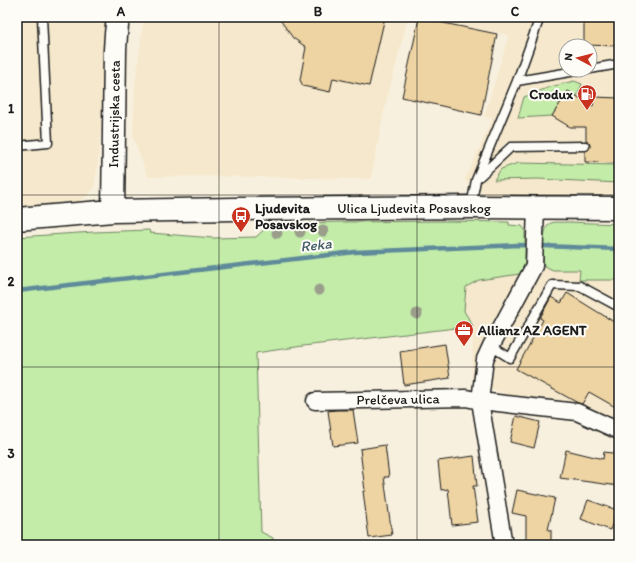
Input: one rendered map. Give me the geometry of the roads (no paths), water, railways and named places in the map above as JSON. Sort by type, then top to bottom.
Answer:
[{"type":"main road","name":"Industrijska cesta","points":[[113,211],[115,50],[118,17]]},
{"type":"main road","name":"Ulica Ljudevita Posavskog","points":[[17,219],[113,211],[470,207],[536,216],[619,208]]},
{"type":"street","points":[[504,545],[480,401],[485,359],[534,266],[536,216]]},
{"type":"street","name":"Prelčeva ulica","points":[[315,401],[466,398],[480,401],[577,412],[619,431]]},
{"type":"lane","points":[[17,146],[48,143],[42,17]]},
{"type":"lane","points":[[470,207],[476,180],[517,81],[540,17]]},
{"type":"lane","points":[[598,68],[619,64]]},
{"type":"lane","points":[[517,81],[558,74]]},
{"type":"lane","points":[[476,180],[510,146],[585,146]]},
{"type":"lane","points":[[491,346],[510,358],[552,284],[580,286],[619,307]]},
{"type":"waterway","name":"Reka","points":[[17,291],[355,252],[518,245],[619,249]]},
{"type":"place","name":"Crodux","points":[[587,111]]},
{"type":"place","name":"Ljudevita Posavskog","points":[[241,233]]},
{"type":"place","name":"Allianz AZ AGENT","points":[[464,347]]}]
